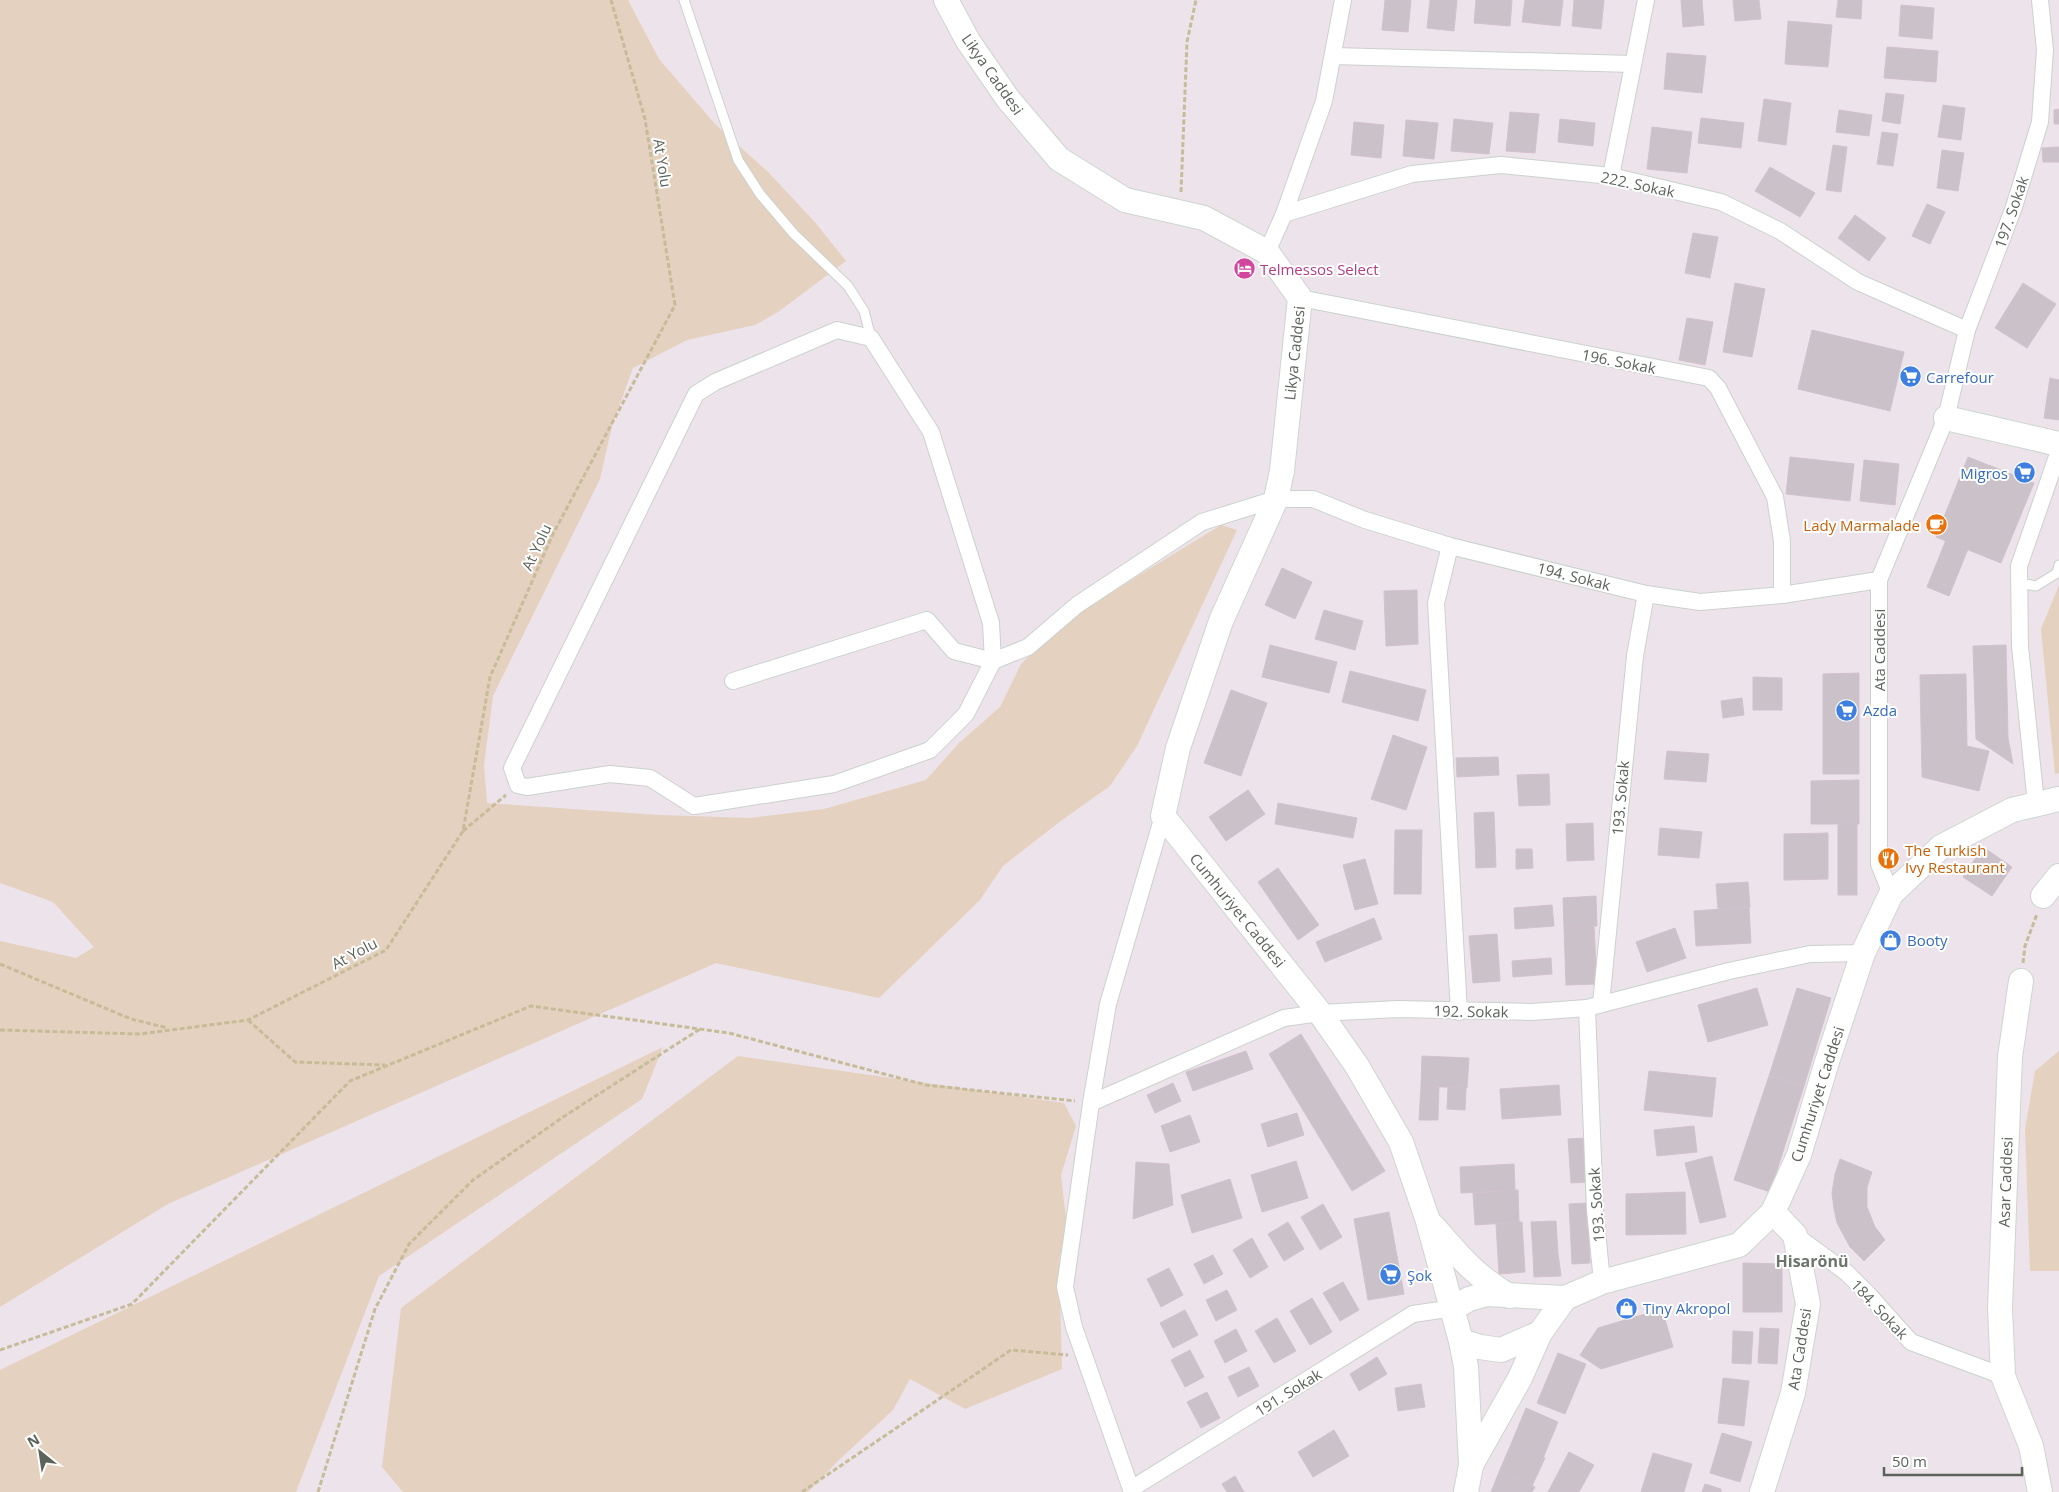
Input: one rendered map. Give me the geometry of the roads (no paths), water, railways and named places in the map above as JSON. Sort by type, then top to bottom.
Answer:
[{"type":"street","name":"Likya Caddesi","points":[[946,0],[968,41],[1008,99],[1059,159],[1125,200],[1204,218],[1267,252],[1300,298],[1282,470],[1276,499]]},
{"type":"street","points":[[1267,252],[1284,214],[1324,101],[1343,0]]},
{"type":"street","points":[[1611,176],[1646,0]]},
{"type":"street","name":"197. Sokak","points":[[1946,418],[1967,330],[2014,207],[2040,122],[2045,50],[2040,0]]},
{"type":"street","points":[[1333,56],[1633,64]]},
{"type":"street","name":"222. Sokak","points":[[1284,214],[1412,174],[1502,165],[1611,176],[1721,202],[1780,231],[1858,282],[1967,330]]},
{"type":"street","name":"196. Sokak","points":[[1300,298],[1709,378],[1718,388],[1775,497],[1782,541],[1782,595]]},
{"type":"street","points":[[837,330],[871,338],[931,432],[967,541],[991,622],[993,661],[966,714],[930,750],[834,784],[694,806],[650,778],[610,774],[527,787],[518,785],[512,768],[696,394],[715,382],[837,330]]},
{"type":"street","points":[[1946,418],[2059,444]]},
{"type":"street","name":"Ata Caddesi","points":[[1891,894],[1879,864],[1879,580],[1946,418]]},
{"type":"street","points":[[2036,804],[2020,646],[2019,566],[2059,451]]},
{"type":"street","points":[[1132,1491],[1074,1327],[1065,1287],[1091,1103],[1108,1004],[1163,816],[1178,748],[1221,621],[1276,499]]},
{"type":"street","name":"194. Sokak","points":[[993,661],[1028,647],[1077,605],[1202,522],[1276,499],[1313,499],[1365,520],[1450,546],[1646,594],[1700,602],[1782,595],[1879,580]]},
{"type":"street","points":[[1450,546],[1436,603],[1459,1012]]},
{"type":"street","name":"193. Sokak","points":[[1602,1282],[1595,1210],[1594,1006],[1634,665],[1646,594]]},
{"type":"street","points":[[733,681],[927,620],[954,651],[993,661]]},
{"type":"street","name":"Cumhuriyet Caddesi","points":[[1454,1308],[1468,1299],[1487,1294],[1566,1298],[1602,1282],[1739,1245],[1773,1212],[1800,1155],[1826,1065],[1863,953],[1891,894],[1941,847],[2012,810],[2059,799]]},
{"type":"street","name":"Cumhuriyet Caddesi","points":[[1163,816],[1320,1013],[1357,1066],[1401,1142],[1427,1218],[1454,1308],[1461,1340],[1466,1367],[1471,1464],[1466,1492]]},
{"type":"street","points":[[2043,896],[2059,876]]},
{"type":"street","name":"192. Sokak","points":[[1091,1103],[1284,1018],[1320,1013],[1398,1009],[1459,1012],[1532,1012],[1594,1006],[1810,954],[1863,953]]},
{"type":"street","name":"Asar Caddesi","points":[[2020,981],[2010,1058],[2000,1308],[2003,1376],[2031,1446],[2040,1492]]},
{"type":"street","points":[[1773,1212],[1795,1235]]},
{"type":"street","points":[[1427,1218],[1468,1267],[1486,1282],[1529,1308],[1537,1319],[1540,1333]]},
{"type":"street","name":"Ata Caddesi","points":[[1762,1492],[1793,1393],[1808,1304],[1795,1235]]},
{"type":"street","name":"184. Sokak","points":[[1795,1235],[1847,1273],[1870,1295],[1911,1342],[2003,1376]]},
{"type":"street","points":[[1471,1464],[1520,1378],[1540,1333],[1566,1298]]},
{"type":"street","name":"191. Sokak","points":[[1132,1491],[1413,1314],[1454,1308]]},
{"type":"street","points":[[1461,1340],[1480,1347],[1501,1350],[1540,1333]]},
{"type":"lane","points":[[684,0],[738,160],[760,194],[793,233],[848,286],[864,311],[871,338]]},
{"type":"lane","points":[[2019,583],[2036,586],[2057,573],[2059,565]]},
{"type":"place","name":"Telmessos Select","points":[[1244,269]]},
{"type":"place","name":"Carrefour","points":[[1910,377]]},
{"type":"place","name":"Migros","points":[[2024,473]]},
{"type":"place","name":"Lady Marmalade","points":[[1936,525]]},
{"type":"place","name":"Azda","points":[[1847,710]]},
{"type":"place","name":"The Turkish Ivy Restaurant","points":[[1889,859]]},
{"type":"place","name":"Booty","points":[[1891,940]]},
{"type":"place","name":"Şok","points":[[1391,1275]]},
{"type":"place","name":"Tiny Akropol","points":[[1627,1308]]},
{"type":"district","name":"Hisarönü","points":[[1812,1261]]}]
